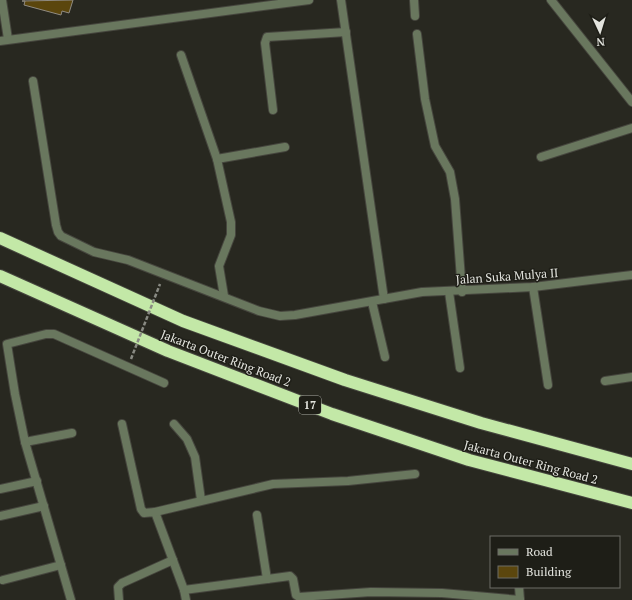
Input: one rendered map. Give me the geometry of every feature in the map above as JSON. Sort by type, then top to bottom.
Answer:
[{"type":"highway","name":"Jakarta Outer Ring Road 2","points":[[0,238],[183,321],[345,380],[481,423],[632,464]]},
{"type":"highway","name":"Jakarta Outer Ring Road 2","points":[[0,276],[168,351],[332,414],[469,460],[632,503]]},
{"type":"street","points":[[2,0],[4,40],[309,0]]},
{"type":"street","points":[[341,0],[384,299]]},
{"type":"street","points":[[414,0],[415,16]]},
{"type":"street","points":[[551,0],[632,102]]},
{"type":"street","points":[[273,110],[265,42],[267,37],[346,32]]},
{"type":"street","points":[[417,34],[425,99],[435,146],[450,172],[454,199],[462,292]]},
{"type":"street","points":[[181,55],[217,159],[232,229],[219,266],[224,296]]},
{"type":"street","name":"Jalan Suka Mulya II","points":[[33,81],[56,225],[61,236],[94,252],[128,260],[224,296],[259,311],[280,316],[372,302],[422,292],[462,292],[533,287],[632,275]]},
{"type":"street","points":[[542,157],[632,128]]},
{"type":"street","points":[[217,159],[285,147]]},
{"type":"street","points":[[533,287],[548,386]]},
{"type":"street","points":[[449,292],[460,368]]},
{"type":"street","points":[[372,302],[384,357]]},
{"type":"street","points":[[71,600],[25,442],[4,345],[54,334],[164,383]]},
{"type":"street","points":[[605,381],[632,377]]},
{"type":"street","points":[[122,424],[141,509],[144,513],[155,512],[273,484],[348,481],[415,474]]},
{"type":"street","points":[[174,424],[187,439],[195,457],[201,500]]},
{"type":"street","points":[[25,442],[72,433]]},
{"type":"street","points":[[0,489],[37,482]]},
{"type":"street","points":[[0,516],[44,506]]},
{"type":"street","points":[[155,512],[184,590],[186,600]]},
{"type":"street","points":[[257,515],[267,579]]},
{"type":"street","points":[[119,600],[118,587],[122,583],[173,560]]},
{"type":"street","points":[[3,580],[61,565]]},
{"type":"street","points":[[184,590],[292,576],[296,595],[299,597],[371,592],[442,593],[520,600],[519,588]]},
{"type":"path","points":[[131,359],[160,284]]},
{"type":"building","points":[[73,0],[69,13],[62,11],[61,15],[24,5],[25,1],[22,1]]}]
